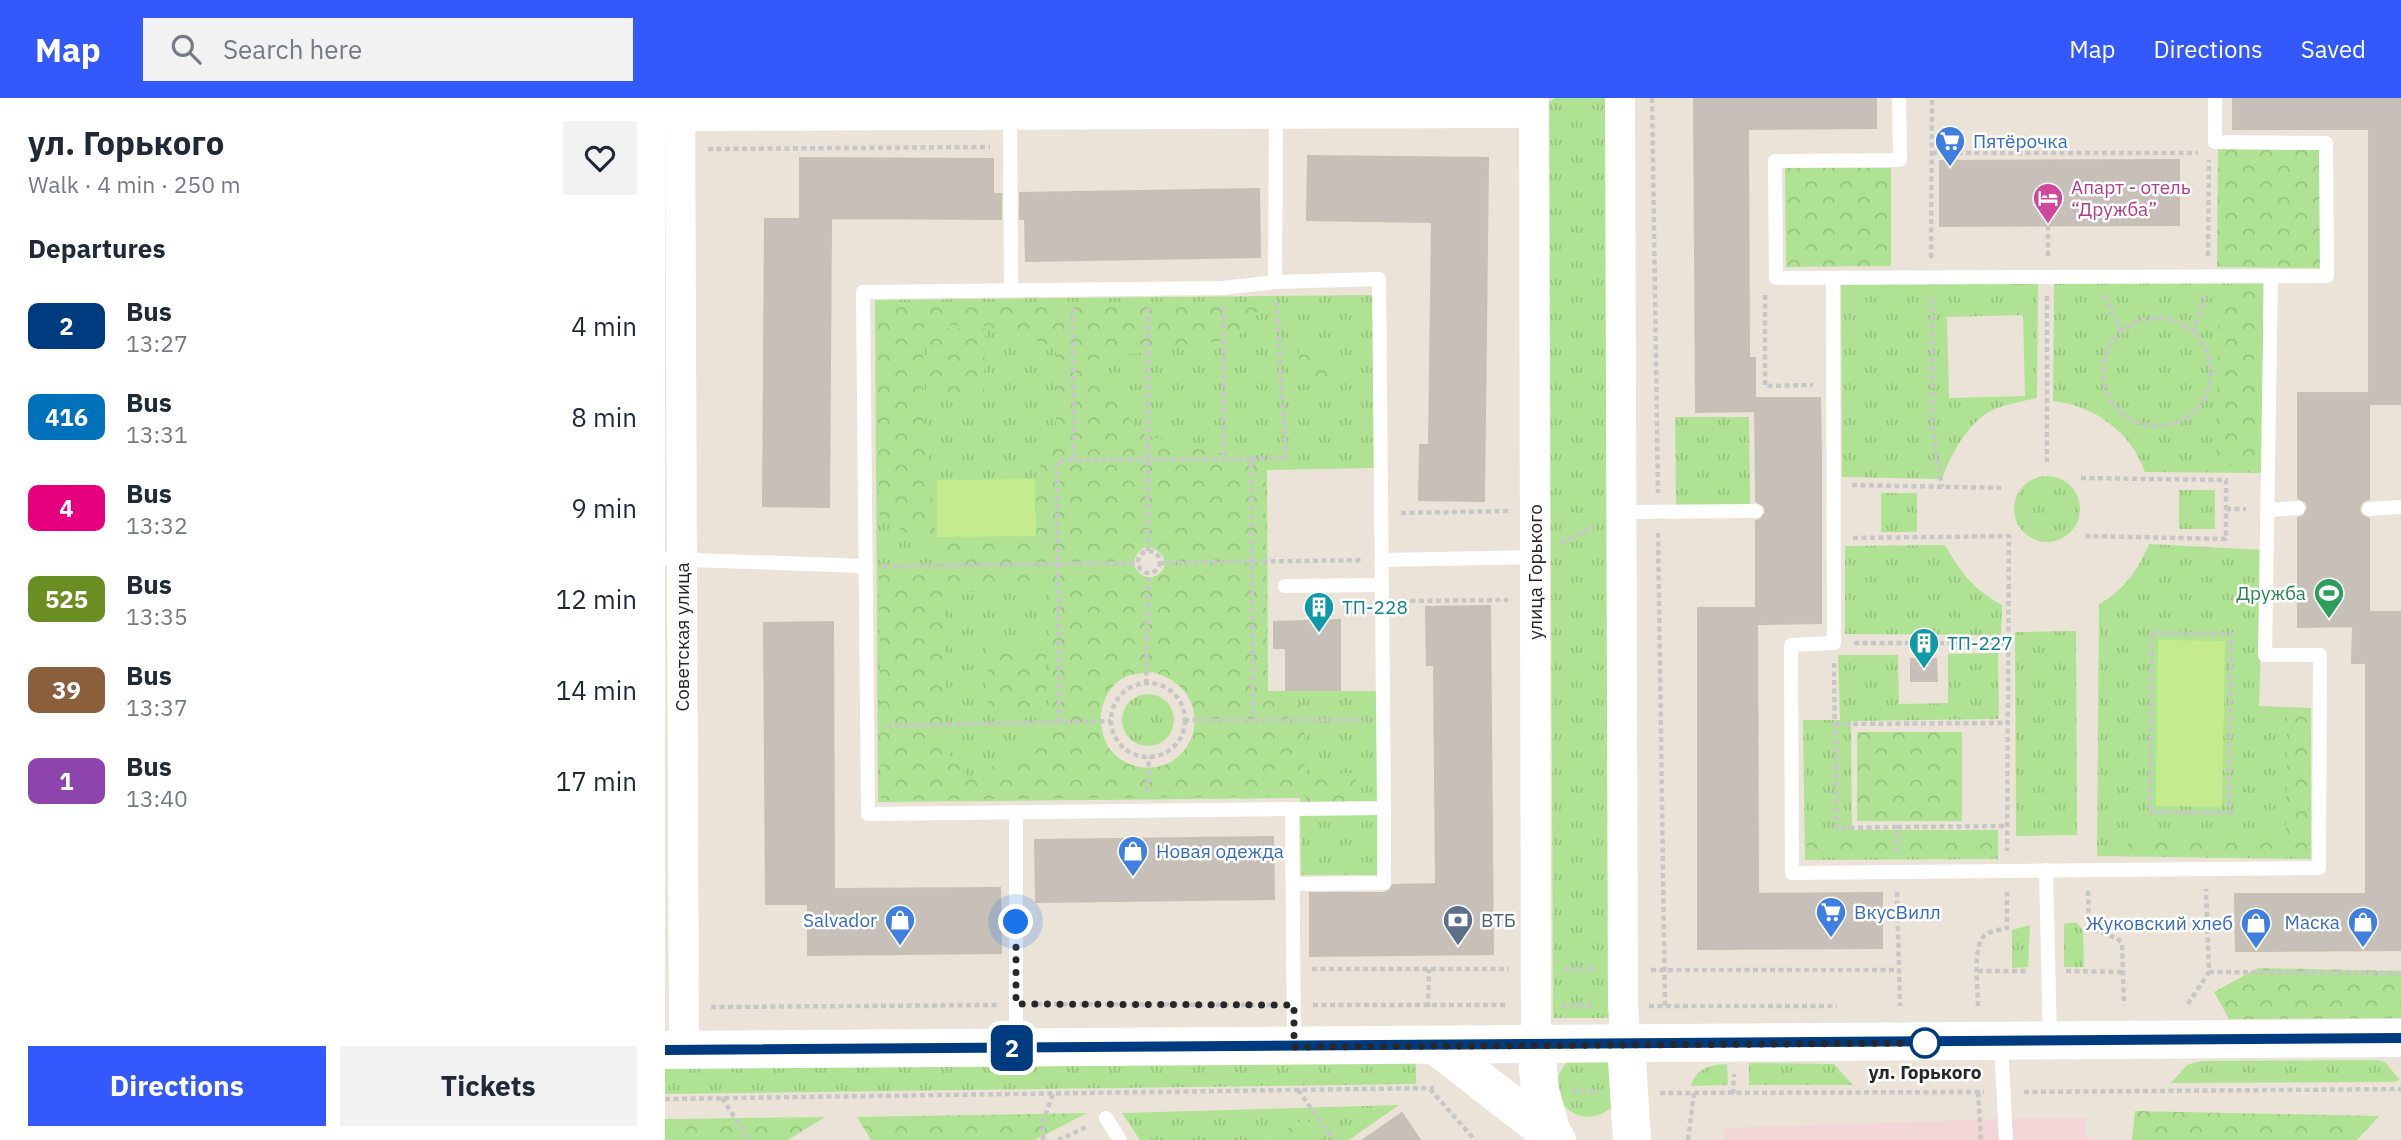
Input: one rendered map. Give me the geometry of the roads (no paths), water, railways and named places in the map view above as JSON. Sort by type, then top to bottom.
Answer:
[{"type":"main road","points":[[675,108],[1010,111],[1514,109],[1524,98]]},
{"type":"main road","points":[[674,1050],[2401,1038]]},
{"type":"main road","points":[[1625,1134],[1626,1045]]},
{"type":"main road","points":[[1436,1046],[1554,1139]]},
{"type":"main road","points":[[1536,1046],[1540,1090],[1554,1139]]},
{"type":"street","name":"улица Горького","points":[[1534,98],[1536,1046]]},
{"type":"street","points":[[1620,98],[1623,1006],[1626,1045]]},
{"type":"street","name":"Советская улица","points":[[674,1050],[684,1008],[674,559],[675,108]]},
{"type":"lane","points":[[1899,98],[1900,160],[1775,161],[1776,278],[2327,276],[2326,144],[2215,142],[2215,98]]},
{"type":"lane","points":[[1275,282],[1276,110]]},
{"type":"lane","points":[[1010,111],[1011,290]]},
{"type":"lane","points":[[1833,278],[1835,485],[1828,510],[1835,538],[1834,643],[1791,645],[1792,873],[2319,868],[2320,655],[2265,655],[2271,276]]},
{"type":"lane","points":[[1293,884],[1384,883],[1384,808],[1384,720],[1379,279],[1275,282],[1223,288],[863,292],[868,814],[1384,808]]},
{"type":"lane","points":[[2369,509],[2401,507]]},
{"type":"lane","points":[[2269,510],[2298,509]]},
{"type":"lane","points":[[1623,512],[1756,511]]},
{"type":"lane","points":[[1382,560],[1535,557]]},
{"type":"lane","points":[[674,559],[866,566]]},
{"type":"lane","points":[[1286,586],[1382,585]]},
{"type":"lane","points":[[1293,809],[1294,1047]]},
{"type":"lane","points":[[1016,812],[1016,1048]]},
{"type":"lane","points":[[2046,870],[2050,1042]]},
{"type":"lane","points":[[2001,1042],[2006,1140]]},
{"type":"lane","points":[[1106,1118],[1121,1140]]},
{"type":"place","name":"Пятёрочка","points":[[1950,168]]},
{"type":"place","name":"Апарт - отель “Дружба”","points":[[2048,225]]},
{"type":"place","name":"Дружба","points":[[2329,620]]},
{"type":"place","name":"ТП-228","points":[[1319,634]]},
{"type":"place","name":"ТП-227","points":[[1924,670]]},
{"type":"place","name":"Новая одежда","points":[[1133,878]]},
{"type":"place","name":"ВкусВилл","points":[[1831,939]]},
{"type":"place","name":"Salvador","points":[[900,947]]},
{"type":"place","name":"ВТБ","points":[[1458,947]]},
{"type":"place","name":"Маска","points":[[2363,949]]},
{"type":"place","name":"Жуковский хлеб","points":[[2256,950]]},
{"type":"place","name":"ул. Горького","points":[[1925,1043]]}]
